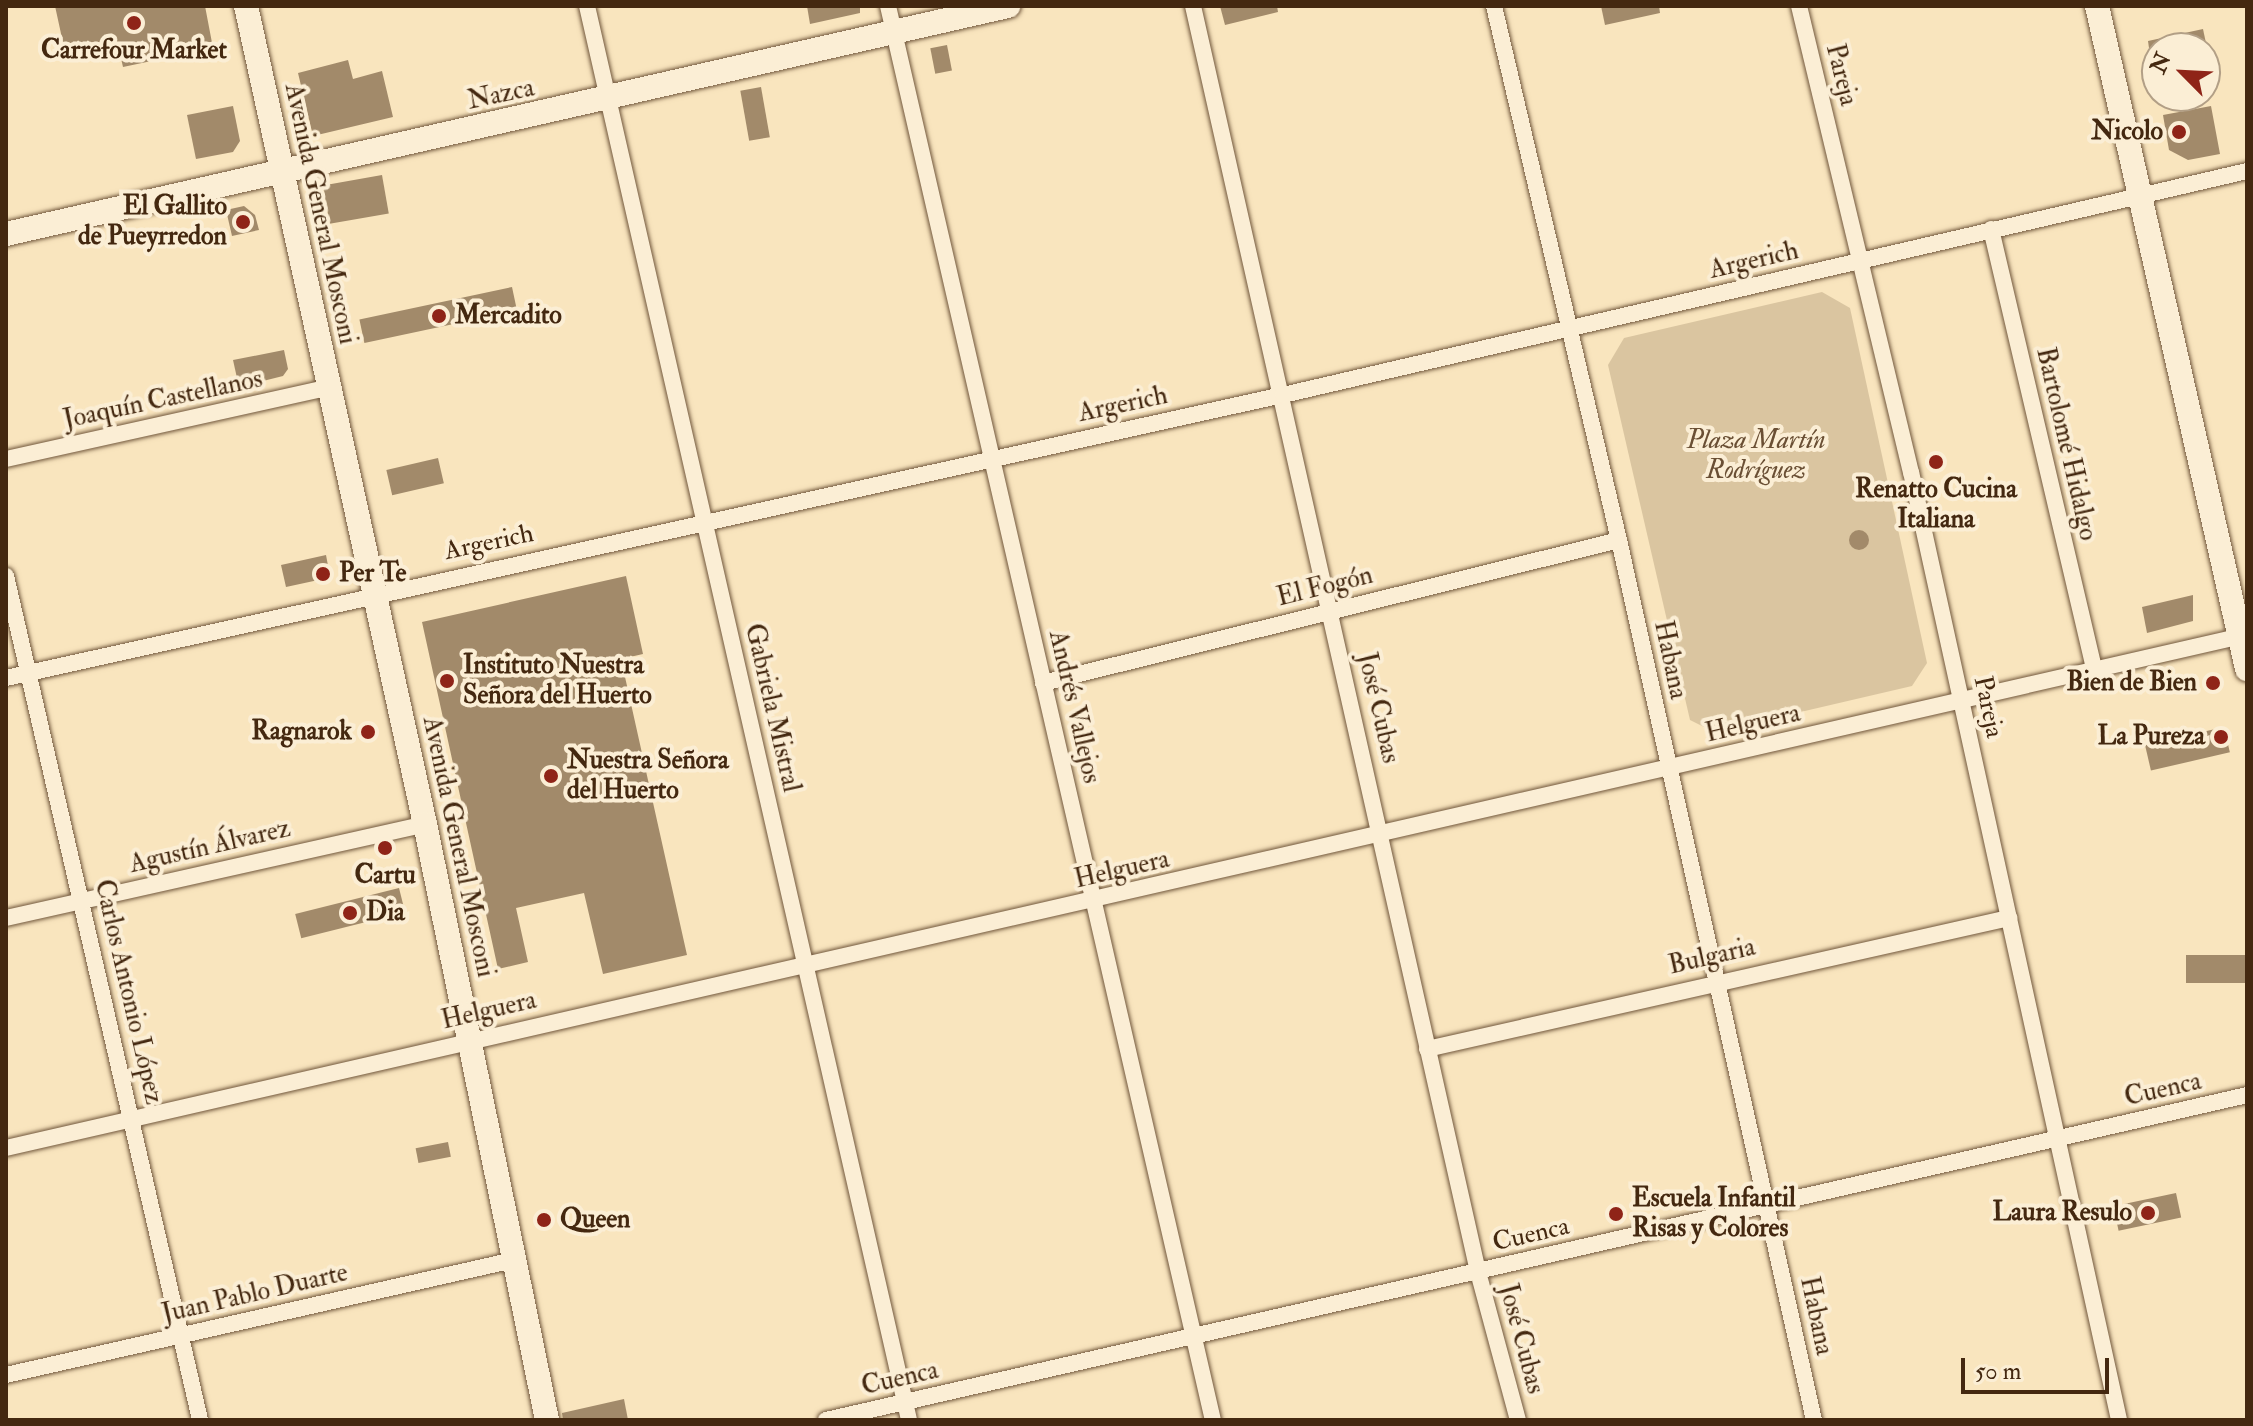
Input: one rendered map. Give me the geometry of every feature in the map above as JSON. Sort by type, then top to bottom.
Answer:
[{"type":"street","name":"Avenida General Mosconi","points":[[246,6],[425,824],[547,1420]]},
{"type":"street","name":"Gabriela Mistral","points":[[587,6],[909,1420]]},
{"type":"street","name":"Andrés Vallejos","points":[[888,6],[1213,1420]]},
{"type":"street","name":"Nazca","points":[[6,234],[609,100],[1008,6]]},
{"type":"street","name":"José Cubas","points":[[1193,6],[1382,832],[1478,1272],[1518,1420]]},
{"type":"street","name":"Habana","points":[[1494,6],[1619,540],[1814,1420]]},
{"type":"street","name":"Pareja","points":[[1799,6],[1862,259],[1962,700],[2055,1139],[2119,1420]]},
{"type":"street","points":[[2097,6],[2243,635],[2247,669]]},
{"type":"street","name":"Argerich","points":[[6,678],[375,593],[1283,395],[1567,326],[1788,280],[1862,259],[2247,171]]},
{"type":"street","name":"Bartolomé Hidalgo","points":[[1991,229],[2094,669]]},
{"type":"street","name":"Joaquín Castellanos","points":[[6,459],[330,387]]},
{"type":"street","name":"El Fogón","points":[[1043,683],[1619,540]]},
{"type":"street","name":"Carlos Antonio López","points":[[6,576],[200,1420]]},
{"type":"street","name":"Helguera","points":[[6,1148],[469,1040],[1095,901],[1382,832],[2243,635]]},
{"type":"street","name":"Agustín Álvarez","points":[[6,918],[425,824]]},
{"type":"street","name":"Bulgaria","points":[[1427,1049],[1717,980],[2009,918]]},
{"type":"street","name":"Cuenca","points":[[826,1420],[1193,1339],[2247,1095]]},
{"type":"street","name":"Juan Pablo Duarte","points":[[6,1375],[514,1260]]},
{"type":"green space","name":"Plaza Martín Rodríguez","points":[[1822,292],[1850,308],[1927,663],[1912,686],[1714,732],[1690,720],[1608,365],[1624,338]]},
{"type":"building","name":"Carrefour Market","points":[[55,6],[205,6],[213,48],[123,67],[117,41],[65,52]]},
{"type":"building","points":[[807,6],[860,6],[860,13],[810,24]]},
{"type":"building","points":[[1220,6],[1277,6],[1278,12],[1225,25]]},
{"type":"building","points":[[1601,6],[1659,6],[1660,13],[1605,25]]},
{"type":"building","points":[[947,45],[952,71],[935,74],[930,48]]},
{"type":"building","points":[[348,60],[353,79],[382,71],[393,117],[313,136],[298,73]]},
{"type":"building","points":[[761,87],[770,137],[749,141],[740,91]]},
{"type":"building","points":[[233,106],[240,141],[233,152],[196,159],[187,115]]},
{"type":"building","points":[[2212,112],[2220,154],[2188,160],[2169,150],[2163,115]]},
{"type":"building","points":[[382,175],[389,213],[330,224],[323,185]]},
{"type":"building","name":"El Gallito de Pueyrredon","points":[[244,206],[255,215],[259,230],[232,236],[226,210]]},
{"type":"building","name":"Mercadito","points":[[512,287],[517,310],[364,343],[359,319]]},
{"type":"building","points":[[284,350],[288,369],[283,376],[239,387],[233,360]]},
{"type":"building","points":[[438,458],[444,483],[392,495],[386,470]]},
{"type":"building","points":[[1855,530],[1863,530],[1869,540],[1863,550],[1855,550],[1849,544],[1849,536]]},
{"type":"building","points":[[326,555],[329,571],[323,579],[286,587],[281,565]]},
{"type":"building","name":"Nuestra Señora del Huerto","points":[[626,576],[643,654],[621,659],[687,955],[603,974],[584,893],[516,908],[528,962],[498,969],[422,622]]},
{"type":"building","points":[[2193,595],[2193,621],[2147,633],[2142,607]]},
{"type":"building","points":[[2224,727],[2230,752],[2151,771],[2145,745]]},
{"type":"building","name":"Dia","points":[[399,888],[405,912],[301,938],[295,914]]},
{"type":"building","points":[[2186,955],[2247,955],[2247,983],[2186,983]]},
{"type":"building","points":[[448,1142],[451,1157],[418,1163],[416,1148]]},
{"type":"building","name":"Laura Resulo","points":[[2176,1193],[2181,1217],[2119,1231],[2113,1206]]},
{"type":"building","points":[[624,1399],[628,1420],[563,1420],[562,1413]]},
{"type":"place","name":"Carrefour Market","points":[[134,23]]},
{"type":"place","name":"Nicolo","points":[[2179,132]]},
{"type":"place","name":"El Gallito de Pueyrredon","points":[[243,222]]},
{"type":"place","name":"Mercadito","points":[[439,316]]},
{"type":"place","name":"Renatto Cucina Italiana","points":[[1936,462]]},
{"type":"place","name":"Per Te","points":[[323,574]]},
{"type":"place","name":"Instituto Nuestra Señora del Huerto","points":[[447,681]]},
{"type":"place","name":"Bien de Bien","points":[[2213,683]]},
{"type":"place","name":"Ragnarok","points":[[368,732]]},
{"type":"place","name":"La Pureza","points":[[2221,737]]},
{"type":"place","name":"Nuestra Señora del Huerto","points":[[551,776]]},
{"type":"place","name":"Cartu","points":[[385,848]]},
{"type":"place","name":"Dia","points":[[350,913]]},
{"type":"place","name":"Laura Resulo","points":[[2148,1213]]},
{"type":"place","name":"Escuela Infantil Risas y Colores","points":[[1616,1214]]},
{"type":"place","name":"Queen","points":[[544,1220]]}]
